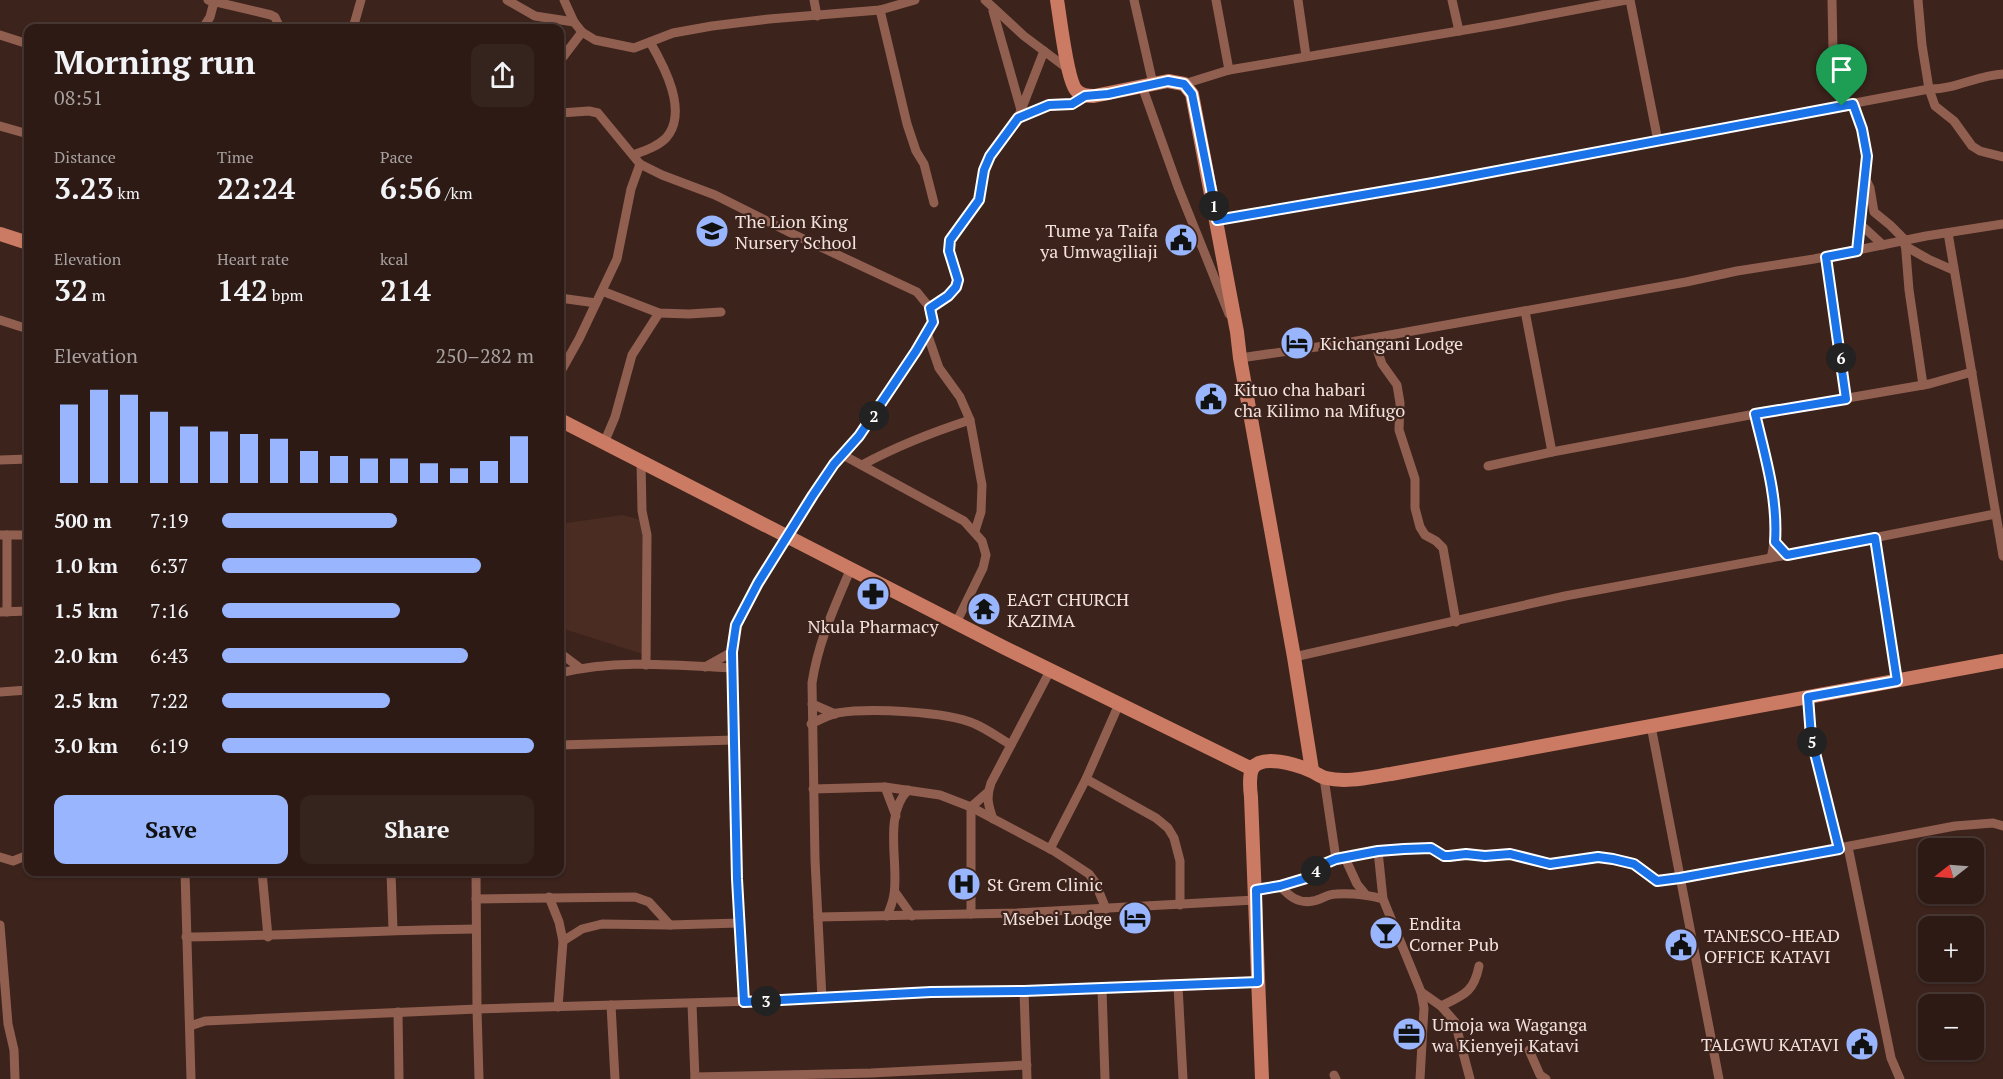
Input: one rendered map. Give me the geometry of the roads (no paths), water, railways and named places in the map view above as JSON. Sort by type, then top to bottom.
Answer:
[{"type":"street","points":[[354,24],[361,0]]},
{"type":"street","points":[[507,0],[545,23],[574,22]]},
{"type":"street","points":[[564,0],[574,22],[582,32],[596,40],[624,48],[634,48],[673,33],[712,26],[880,10],[915,0]]},
{"type":"street","points":[[814,0],[817,16]]},
{"type":"street","points":[[985,0],[991,4],[993,9],[1020,114]]},
{"type":"street","points":[[1057,0],[1068,69],[1073,85],[1085,96]]},
{"type":"street","points":[[1134,0],[1148,85],[1185,206],[1237,332]]},
{"type":"street","points":[[1216,0],[1229,70]]},
{"type":"street","points":[[1298,0],[1306,56]]},
{"type":"street","points":[[1452,0],[1459,31]]},
{"type":"street","points":[[1020,114],[1049,105],[1072,104],[1085,96],[1102,95],[1168,81],[1184,84],[1229,70],[1628,0],[1658,141]]},
{"type":"street","points":[[1832,0],[1833,51],[1842,106]]},
{"type":"street","points":[[1918,0],[1929,89],[1935,106],[1954,121],[1972,146],[1980,151],[2003,157]]},
{"type":"street","points":[[206,24],[210,17],[211,1],[271,15],[275,17],[278,24]]},
{"type":"street","points":[[993,9],[1068,69]]},
{"type":"street","points":[[880,10],[907,124],[916,151],[924,164],[934,203]]},
{"type":"street","points":[[564,56],[582,32]]},
{"type":"street","points":[[0,35],[24,43]]},
{"type":"street","points":[[633,155],[654,147],[668,136],[674,119],[671,84],[664,65],[650,42]]},
{"type":"street","points":[[930,308],[948,296],[956,287],[958,280],[949,251],[950,240],[979,200],[987,163],[1020,114],[1044,51]]},
{"type":"street","points":[[1217,220],[1433,183],[1940,88],[1984,76],[2003,74]]},
{"type":"street","points":[[1184,84],[1192,94],[1217,220],[1294,657],[1318,774],[1340,858],[1366,895]]},
{"type":"street","points":[[1853,104],[1862,129],[1867,156],[1857,251]]},
{"type":"street","points":[[564,113],[589,111],[598,113],[640,164],[715,195],[917,292],[930,308],[933,322],[887,397],[859,436],[834,464],[785,537],[746,603],[736,625],[732,668],[739,923],[744,1002]]},
{"type":"street","points":[[0,126],[24,133]]},
{"type":"street","points":[[564,366],[617,259],[632,189],[640,164]]},
{"type":"street","points":[[1865,178],[1870,188],[1874,212],[1890,225],[1905,243],[1928,259],[1953,270]]},
{"type":"street","points":[[1859,223],[1883,245]]},
{"type":"street","points":[[1240,358],[1373,338],[2003,224]]},
{"type":"street","points":[[1948,233],[2003,556]]},
{"type":"street","points":[[0,234],[24,242]]},
{"type":"street","points":[[1905,243],[1908,290],[1923,385]]},
{"type":"street","points":[[1826,257],[1846,399]]},
{"type":"street","points":[[602,291],[659,313],[721,312]]},
{"type":"street","points":[[564,299],[596,303]]},
{"type":"street","points":[[1525,311],[1552,452]]},
{"type":"street","points":[[604,443],[615,417],[632,355],[659,313]]},
{"type":"street","points":[[0,320],[24,328]]},
{"type":"street","points":[[927,333],[939,368],[960,397],[970,420],[982,485],[981,512],[975,531]]},
{"type":"street","points":[[1373,338],[1382,364],[1397,385],[1400,430],[1415,479],[1415,508],[1422,532],[1443,548],[1456,622]]},
{"type":"street","points":[[1488,466],[1755,414],[1950,380],[1972,372]]},
{"type":"street","points":[[1755,414],[1773,492],[1776,521],[1772,558]]},
{"type":"street","points":[[862,465],[914,440],[970,420]]},
{"type":"street","points":[[564,422],[785,537],[1252,769]]},
{"type":"street","points":[[843,455],[957,516],[975,531],[982,541],[986,555],[983,568],[956,623]]},
{"type":"street","points":[[0,460],[24,459]]},
{"type":"street","points":[[641,462],[642,511],[647,535],[646,665]]},
{"type":"street","points":[[1294,657],[1565,596],[1995,514]]},
{"type":"street","points":[[24,535],[3,535],[3,612],[24,611]]},
{"type":"street","points":[[1875,538],[1897,681]]},
{"type":"street","points":[[1775,542],[1787,555]]},
{"type":"street","points":[[822,999],[813,789],[812,683],[815,661],[823,636],[851,568]]},
{"type":"street","points":[[705,667],[732,652]]},
{"type":"street","points":[[564,656],[580,668]]},
{"type":"street","points":[[1252,769],[1263,761],[1274,761],[1349,780],[2003,662]]},
{"type":"street","points":[[564,672],[580,668],[646,665],[732,668]]},
{"type":"street","points":[[970,807],[987,793],[1051,669]]},
{"type":"street","points":[[0,692],[24,690]]},
{"type":"street","points":[[1808,697],[1811,737],[1843,848],[1891,1058],[1900,1079]]},
{"type":"street","points":[[812,704],[835,714]]},
{"type":"street","points":[[1050,849],[1086,779],[1119,704]]},
{"type":"street","points":[[811,724],[835,714],[898,712],[953,717],[975,724],[1011,745]]},
{"type":"street","points":[[1651,726],[1719,1079]]},
{"type":"street","points":[[564,745],[734,740]]},
{"type":"street","points":[[1252,769],[1251,797],[1262,1079]]},
{"type":"street","points":[[1086,779],[1156,818],[1168,828],[1174,837],[1180,861],[1180,905]]},
{"type":"street","points":[[813,789],[885,787],[940,795],[970,807],[1050,849],[1089,874],[1095,882],[1106,909]]},
{"type":"street","points":[[885,787],[896,816]]},
{"type":"street","points":[[887,916],[895,892],[896,816],[899,801],[908,790]]},
{"type":"street","points":[[987,793],[993,819]]},
{"type":"street","points":[[970,807],[971,914]]},
{"type":"street","points":[[818,917],[971,914],[1180,905],[1255,895],[1310,877],[1324,864],[1340,858],[1378,851],[1428,848],[1444,856],[1510,854],[1550,864],[1598,857],[1634,864],[1657,881],[1969,824],[1993,823],[2003,826]]},
{"type":"street","points":[[1035,841],[1057,835]]},
{"type":"street","points":[[1378,851],[1383,899],[1422,992],[1424,1008],[1420,1079]]},
{"type":"street","points":[[0,857],[13,861],[24,857]]},
{"type":"street","points":[[185,876],[192,1079]]},
{"type":"street","points":[[262,876],[268,936]]},
{"type":"street","points":[[391,876],[393,930]]},
{"type":"street","points":[[476,876],[480,1079]]},
{"type":"street","points":[[1280,886],[1288,896],[1299,901],[1313,901],[1333,894],[1366,895],[1383,899]]},
{"type":"street","points":[[895,892],[912,915]]},
{"type":"street","points":[[549,897],[559,922],[563,941],[558,1007]]},
{"type":"street","points":[[476,899],[635,897],[649,902],[670,925]]},
{"type":"street","points":[[563,941],[590,926],[634,923],[670,925],[739,923]]},
{"type":"street","points":[[0,925],[8,1024],[14,1050],[15,1079]]},
{"type":"street","points":[[186,937],[476,929]]},
{"type":"street","points":[[1441,1006],[1466,994],[1476,982],[1479,966]]},
{"type":"street","points":[[190,1026],[205,1021],[477,1008],[692,1004],[931,992],[1102,989],[1258,982]]},
{"type":"street","points":[[1178,986],[1183,1079]]},
{"type":"street","points":[[1102,989],[1105,1079]]},
{"type":"street","points":[[1024,991],[1027,1079]]},
{"type":"street","points":[[1422,992],[1441,1006],[1455,1022],[1470,1079]]},
{"type":"street","points":[[692,1004],[695,1078],[948,1074],[1027,1065]]},
{"type":"street","points":[[611,1005],[615,1079]]},
{"type":"street","points":[[189,1011],[205,1021]]},
{"type":"street","points":[[398,1012],[399,1079]]},
{"type":"street","points":[[1529,1050],[1540,1075],[1546,1079]]},
{"type":"place","name":"The Lion King Nursery School","points":[[712,231]]},
{"type":"place","name":"Tume ya Taifa ya Umwagiliaji","points":[[1181,240]]},
{"type":"place","name":"Kichangani Lodge","points":[[1297,343]]},
{"type":"place","name":"Kituo cha habari cha Kilimo na Mifugo","points":[[1211,399]]},
{"type":"place","name":"Nkula Pharmacy","points":[[873,594]]},
{"type":"place","name":"EAGT CHURCH KAZIMA","points":[[984,609]]},
{"type":"place","name":"St Grem Clinic","points":[[964,884]]},
{"type":"place","name":"Msebei Lodge","points":[[1135,918]]},
{"type":"place","name":"Endita Corner Pub","points":[[1386,933]]},
{"type":"place","name":"TANESCO-HEAD OFFICE KATAVI","points":[[1681,945]]},
{"type":"place","name":"Umoja wa Waganga wa Kienyeji Katavi","points":[[1409,1034]]},
{"type":"place","name":"TALGWU KATAVI","points":[[1862,1044]]}]
